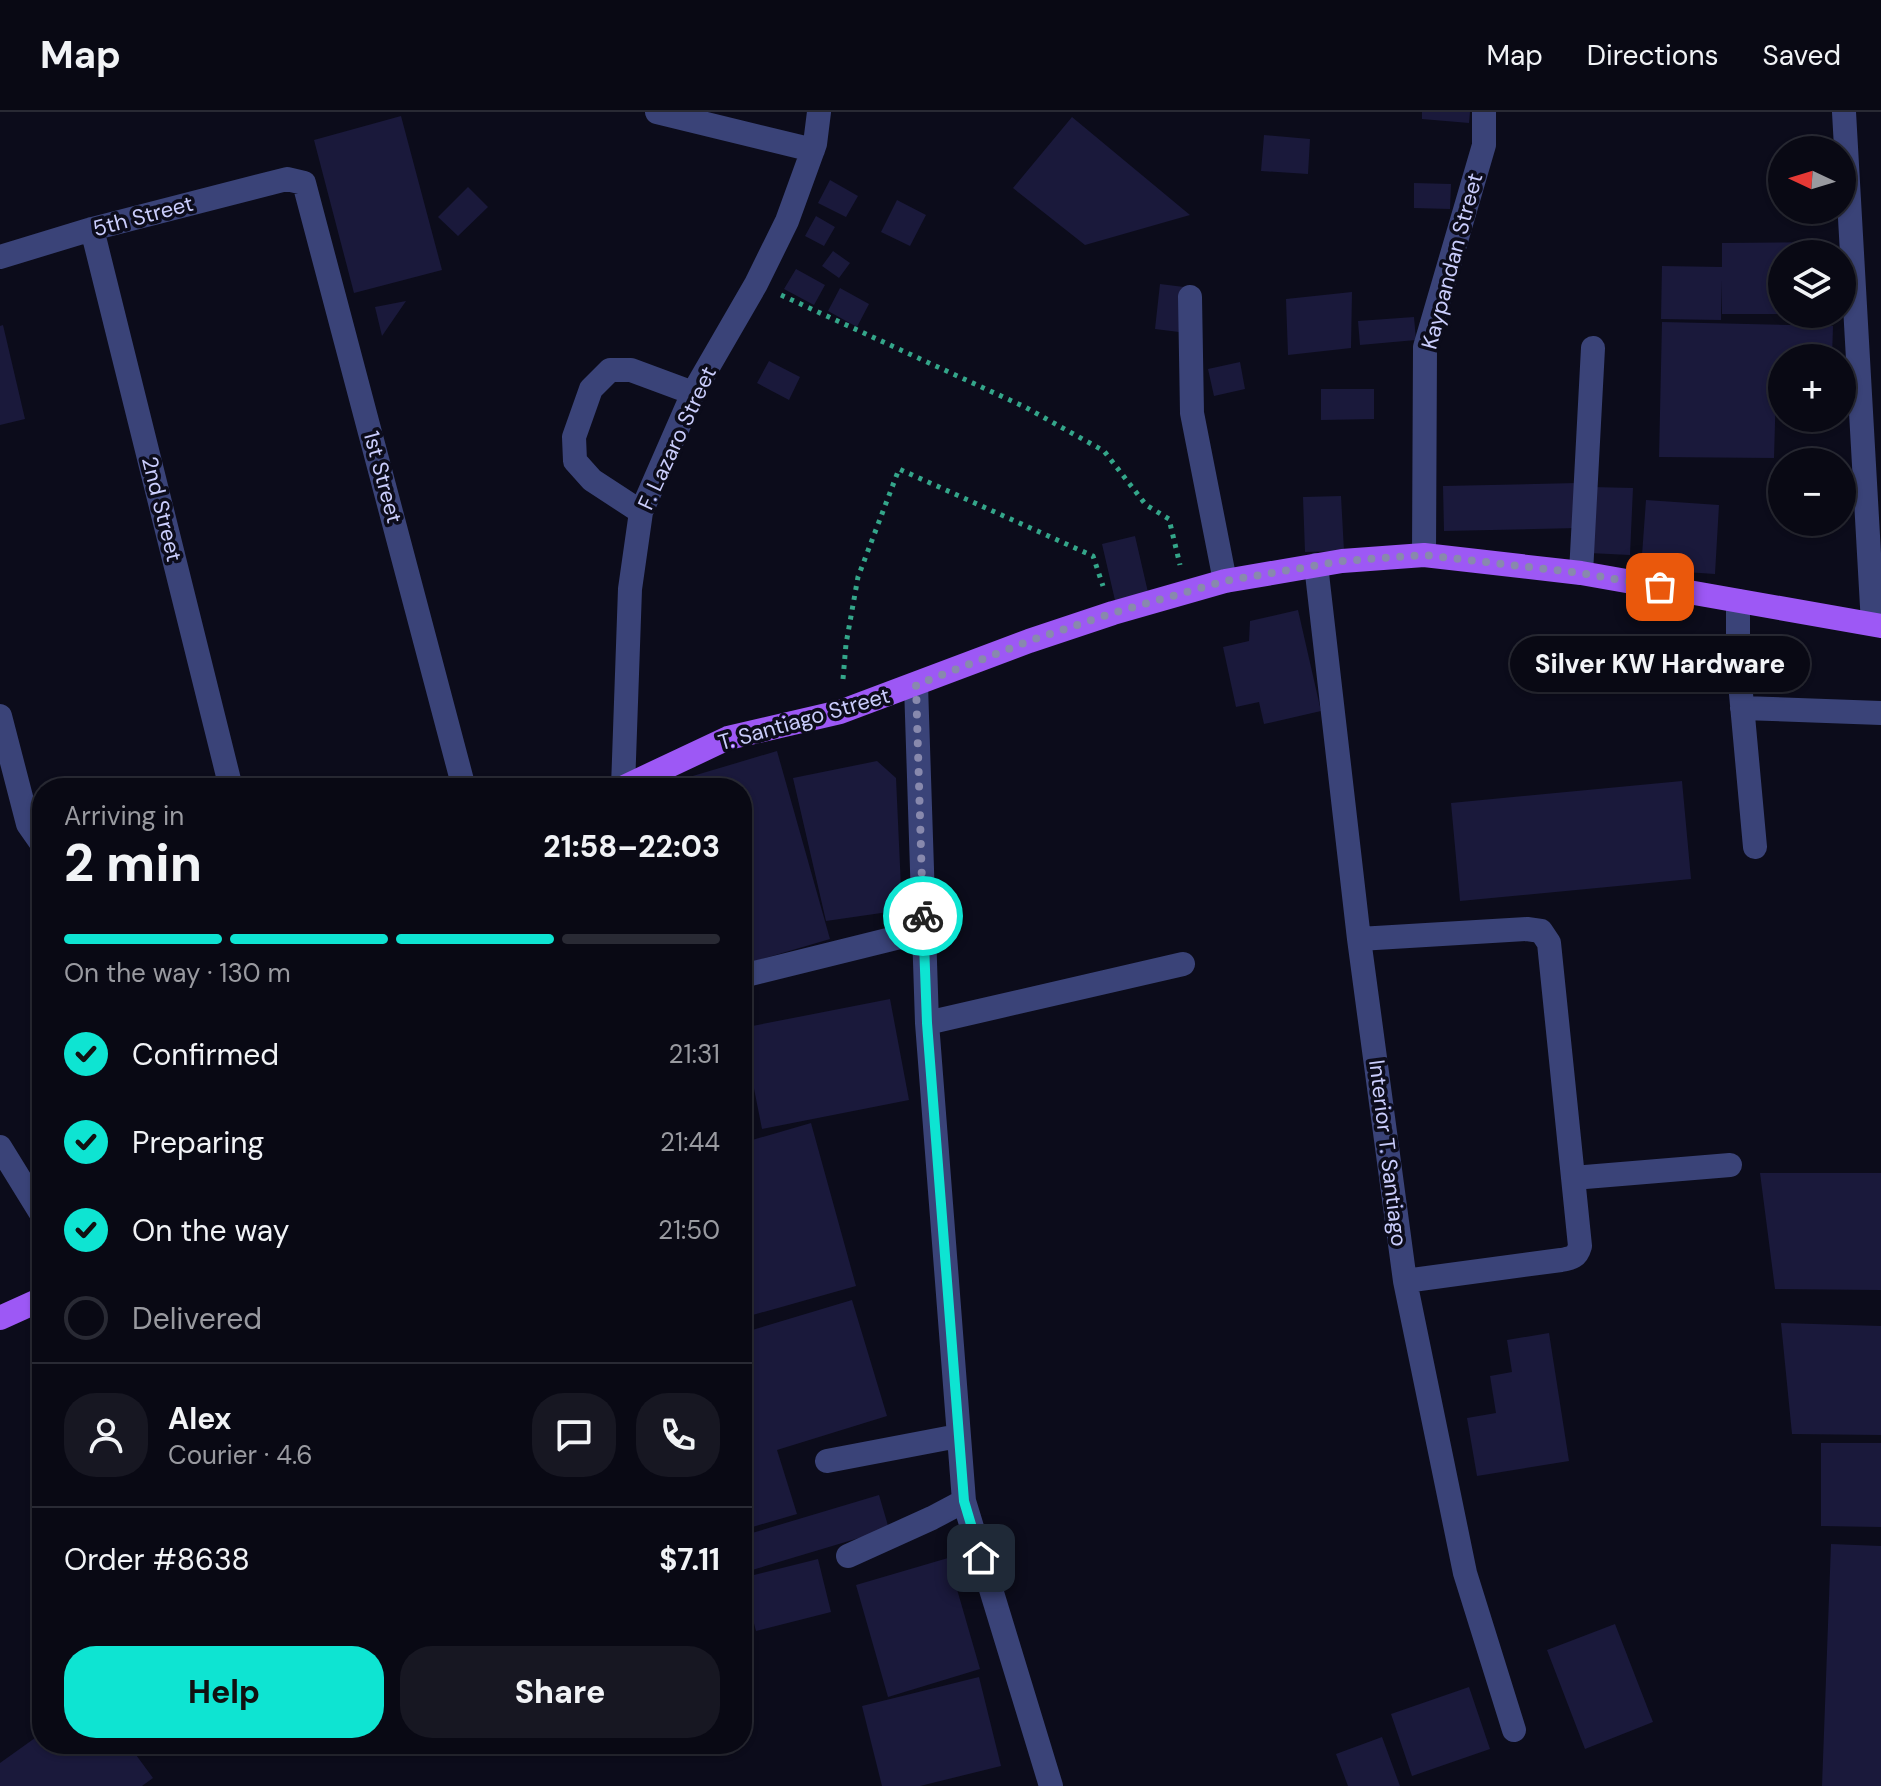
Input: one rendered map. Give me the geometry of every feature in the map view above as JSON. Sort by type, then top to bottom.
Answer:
[{"type":"main road","name":"T. Santiago Street","points":[[641,778],[728,738],[840,712],[1113,613],[1225,581],[1316,565],[1424,555],[1581,573],[1877,625]]},
{"type":"main road","points":[[0,1318],[32,1304]]},
{"type":"street","points":[[657,112],[813,150]]},
{"type":"street","name":"F. Lazaro Street","points":[[622,778],[630,589],[641,512],[693,393],[756,284],[787,221],[813,150],[819,112]]},
{"type":"street","name":"Kaypandan Street","points":[[1424,555],[1425,347],[1484,145],[1484,112]]},
{"type":"street","points":[[1844,112],[1877,625]]},
{"type":"street","name":"5th Street","points":[[0,257],[92,229],[287,179]]},
{"type":"street","name":"1st Street","points":[[287,179],[304,183],[309,197],[461,778]]},
{"type":"street","name":"2nd Street","points":[[92,229],[229,778]]},
{"type":"street","points":[[1190,297],[1192,413],[1225,581]]},
{"type":"street","points":[[1581,573],[1593,348]]},
{"type":"street","points":[[641,512],[592,480],[575,461],[574,437],[591,389],[610,370],[631,370],[693,393]]},
{"type":"street","name":"Interior T. Santiago","points":[[1316,565],[1359,939],[1405,1281],[1465,1573],[1514,1730]]},
{"type":"street","points":[[1738,601],[1738,661],[1755,847]]},
{"type":"street","points":[[916,685],[927,1023],[964,1501],[1051,1786]]},
{"type":"street","points":[[1742,708],[1881,713]]},
{"type":"street","points":[[0,716],[32,830]]},
{"type":"street","points":[[1359,939],[1527,929],[1541,931],[1549,943],[1580,1246],[1578,1253],[1572,1258],[1405,1281]]},
{"type":"street","points":[[752,974],[924,931]]},
{"type":"street","points":[[927,1023],[1183,964]]},
{"type":"street","points":[[0,1147],[32,1199]]},
{"type":"street","points":[[1573,1178],[1730,1165]]},
{"type":"street","points":[[827,1461],[958,1436]]},
{"type":"street","points":[[848,1556],[964,1501]]},
{"type":"path","points":[[756,284],[1025,407],[1104,451],[1146,505],[1169,519],[1186,594]]},
{"type":"path","points":[[840,712],[846,644],[858,577],[899,469],[1093,556],[1113,613]]},
{"type":"building","points":[[1422,112],[1470,112],[1469,123],[1422,119]]},
{"type":"building","points":[[401,116],[442,270],[354,293],[314,140]]},
{"type":"building","points":[[1072,117],[1190,215],[1085,245],[1013,188]]},
{"type":"building","points":[[1264,135],[1310,139],[1308,174],[1261,171]]},
{"type":"building","points":[[830,180],[858,196],[846,217],[818,203]]},
{"type":"building","points":[[1414,183],[1451,184],[1450,209],[1414,208]]},
{"type":"building","points":[[468,187],[488,207],[458,236],[438,217]]},
{"type":"building","points":[[897,200],[926,215],[910,246],[881,232]]},
{"type":"building","points":[[816,216],[835,227],[824,246],[805,236]]},
{"type":"building","points":[[1722,243],[1768,243],[1768,314],[1722,314],[1721,280],[1721,320],[1661,319],[1662,266],[1722,267]]},
{"type":"building","points":[[833,251],[850,263],[839,278],[822,266]]},
{"type":"building","points":[[796,269],[825,285],[814,305],[784,289]]},
{"type":"building","points":[[1160,284],[1184,287],[1179,332],[1155,329]]},
{"type":"building","points":[[840,288],[869,304],[857,327],[828,311]]},
{"type":"building","points":[[1352,292],[1351,348],[1288,355],[1286,299]]},
{"type":"building","points":[[406,301],[382,336],[375,307]]},
{"type":"building","points":[[1414,317],[1416,340],[1360,345],[1358,321]]},
{"type":"building","points":[[1662,322],[1833,328],[1832,344],[1768,344],[1768,432],[1775,432],[1774,448],[1768,448],[1768,458],[1659,457]]},
{"type":"building","points":[[3,325],[25,419],[0,425],[0,326]]},
{"type":"building","points":[[769,361],[800,377],[789,400],[757,383]]},
{"type":"building","points":[[1240,362],[1245,389],[1214,396],[1208,369]]},
{"type":"building","points":[[1321,389],[1374,389],[1374,419],[1321,420]]},
{"type":"building","points":[[1577,483],[1578,528],[1444,531],[1443,486]]},
{"type":"building","points":[[1592,487],[1633,488],[1630,555],[1589,553]]},
{"type":"building","points":[[1341,496],[1344,551],[1305,552],[1303,497]]},
{"type":"building","points":[[1646,500],[1719,505],[1715,574],[1641,569]]},
{"type":"building","points":[[1135,536],[1150,601],[1117,609],[1102,544]]},
{"type":"building","points":[[1298,610],[1321,711],[1264,724],[1259,702],[1236,707],[1223,647],[1249,641],[1250,621]]},
{"type":"building","points":[[777,751],[830,939],[752,962],[752,778],[686,778]]},
{"type":"building","points":[[877,761],[896,778],[902,910],[826,921],[793,778]]},
{"type":"building","points":[[1682,781],[1691,879],[1460,901],[1451,803]]},
{"type":"building","points":[[890,999],[909,1100],[762,1129],[752,1078],[752,1026]]},
{"type":"building","points":[[811,1123],[856,1286],[752,1315],[752,1140]]},
{"type":"building","points":[[1760,1173],[1881,1173],[1881,1290],[1775,1289]]},
{"type":"building","points":[[852,1300],[887,1416],[777,1450],[797,1514],[752,1527],[752,1330]]},
{"type":"building","points":[[1781,1323],[1881,1326],[1881,1435],[1792,1434]]},
{"type":"building","points":[[1549,1333],[1569,1461],[1477,1476],[1467,1418],[1496,1413],[1490,1376],[1512,1372],[1507,1340]]},
{"type":"building","points":[[1821,1443],[1881,1443],[1881,1527],[1821,1526]]},
{"type":"building","points":[[879,1495],[889,1529],[752,1570],[752,1533]]},
{"type":"building","points":[[1831,1544],[1881,1546],[1881,1786],[1822,1786]]},
{"type":"building","points":[[948,1558],[980,1669],[888,1697],[856,1585]]},
{"type":"building","points":[[818,1559],[831,1612],[756,1631],[752,1616],[752,1576]]},
{"type":"building","points":[[1615,1624],[1653,1722],[1585,1749],[1547,1650]]},
{"type":"building","points":[[979,1677],[1001,1766],[920,1786],[882,1786],[862,1706]]},
{"type":"building","points":[[1469,1687],[1490,1749],[1412,1776],[1391,1714]]},
{"type":"building","points":[[1382,1737],[1400,1786],[1348,1786],[1336,1754]]},
{"type":"building","points":[[32,1740],[32,1754],[135,1754],[153,1778],[142,1786],[0,1786],[0,1763]]},
{"type":"way so far","points":[[923,916],[916,685],[1029,641],[1113,613],[1225,581],[1342,561],[1424,555],[1581,573],[1660,587]]},
{"type":"place","name":"Silver KW Hardware","points":[[1660,587]]},
{"type":"route","points":[[923,916],[927,1023],[964,1501],[981,1558]]}]
